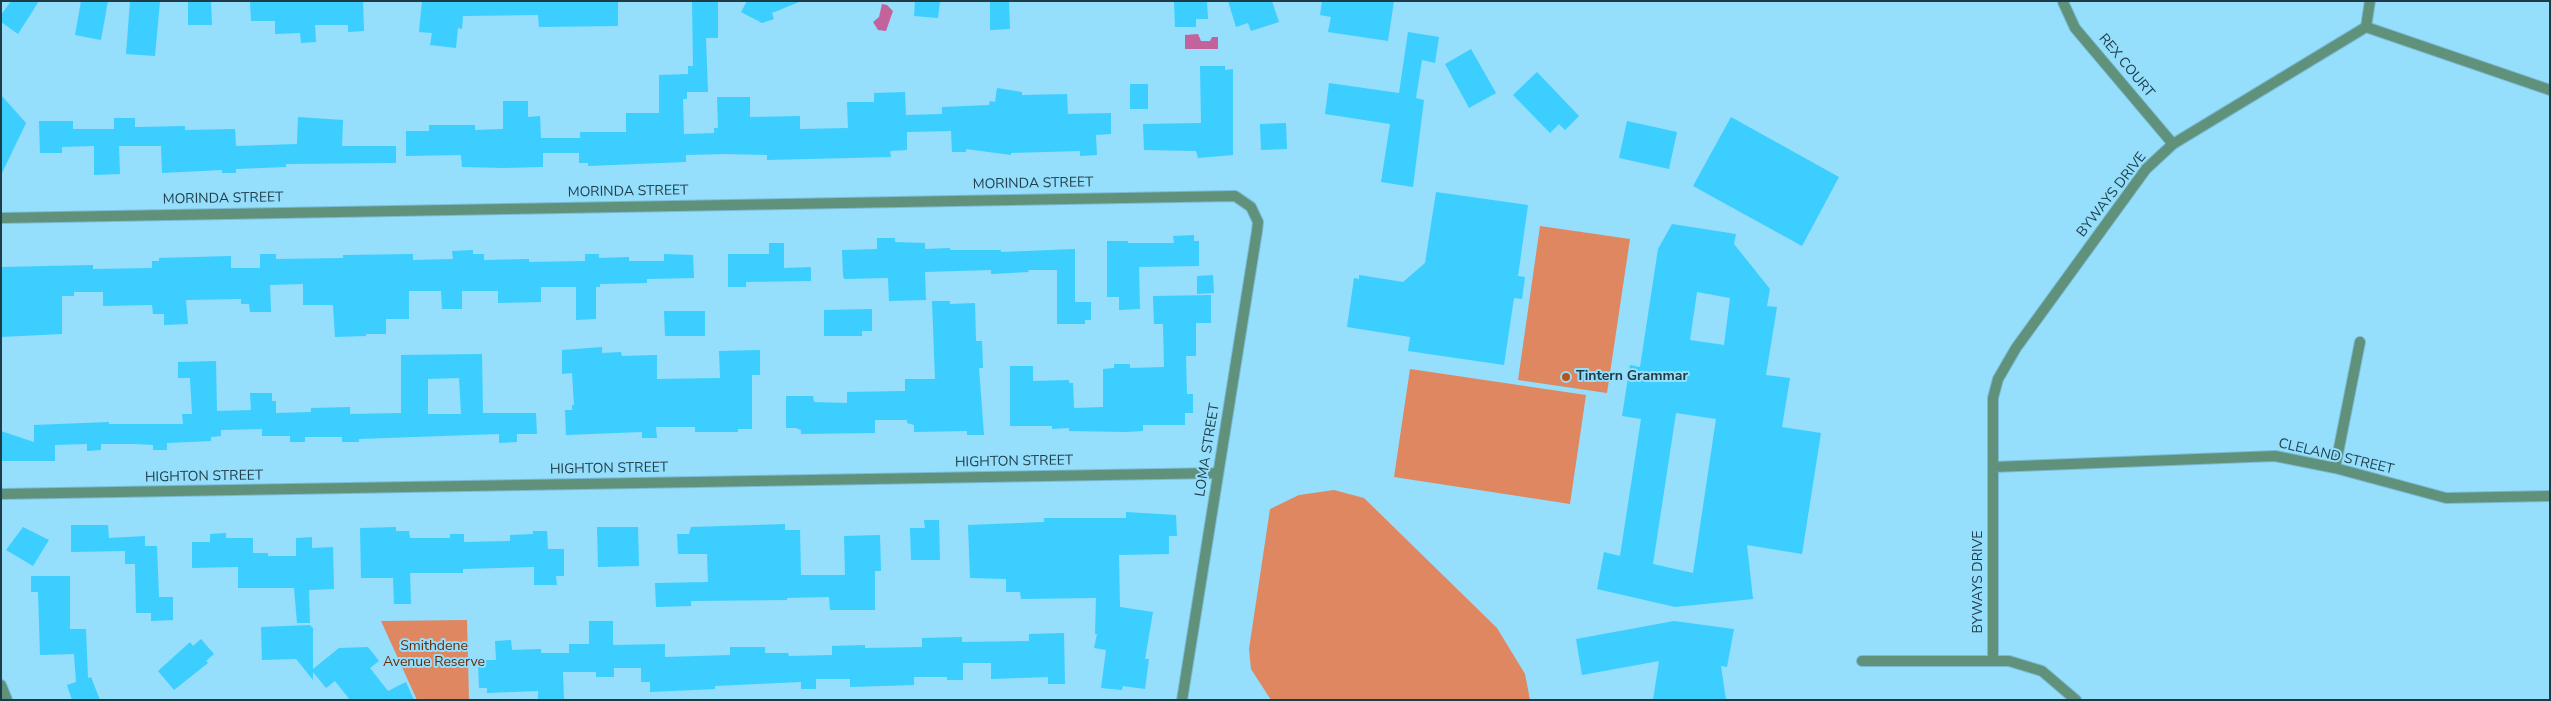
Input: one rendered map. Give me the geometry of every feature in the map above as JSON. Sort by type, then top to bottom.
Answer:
[{"type":"street","points":[[2370,1],[2366,27],[2550,90]]},
{"type":"street","name":"REX COURT","points":[[2063,2],[2075,28],[2173,144]]},
{"type":"street","name":"BYWAYS DRIVE","points":[[1993,660],[1993,398],[2007,362],[2146,169],[2173,144],[2366,27]]},
{"type":"street","name":"MORINDA STREET","points":[[1,218],[1209,195],[1236,196],[1251,207]]},
{"type":"street","name":"LOMA STREET","points":[[1182,700],[1257,231],[1258,222],[1251,207]]},
{"type":"street","points":[[2335,468],[2360,342]]},
{"type":"street","name":"CLELAND STREET","points":[[1994,467],[2275,456],[2335,468],[2446,498],[2550,496]]},
{"type":"street","name":"HIGHTON STREET","points":[[1,494],[1218,473]]},
{"type":"street","points":[[1862,661],[1993,660],[2025,664],[2042,671],[2076,700]]},
{"type":"street","points":[[1,685],[7,700]]},
{"type":"green space","points":[[1540,226],[1630,239],[1607,393],[1518,380]]},
{"type":"green space","points":[[1410,369],[1586,395],[1570,504],[1394,477]]},
{"type":"green space","points":[[1334,490],[1364,498],[1497,628],[1525,674],[1530,700],[1271,700],[1251,669],[1249,649],[1270,509],[1299,495]]},
{"type":"green space","name":"Smithdene Avenue Reserve","points":[[467,620],[469,700],[417,700],[381,621]]},
{"type":"shaded area","points":[[882,4],[887,5],[893,11],[886,31],[878,30],[873,22],[879,17]]},
{"type":"shaded area","points":[[1198,34],[1201,41],[1210,41],[1212,37],[1218,37],[1218,49],[1185,49],[1185,35]]},
{"type":"building","points":[[11,1],[39,1],[18,34],[1,22],[1,15]]},
{"type":"building","points":[[81,1],[108,1],[101,40],[75,35]]},
{"type":"building","points":[[130,1],[160,1],[155,56],[126,54]]},
{"type":"building","points":[[188,1],[211,1],[212,25],[188,25]]},
{"type":"building","points":[[250,1],[363,1],[364,31],[348,32],[348,25],[315,25],[316,42],[301,43],[300,33],[275,34],[275,21],[251,21]]},
{"type":"building","points":[[422,1],[618,1],[618,26],[539,27],[538,15],[463,16],[462,29],[458,28],[456,48],[430,45],[432,33],[419,32]]},
{"type":"building","points":[[692,1],[718,1],[718,38],[706,38],[708,92],[687,92],[687,99],[683,99],[684,134],[714,133],[714,128],[718,128],[717,97],[750,97],[750,117],[800,116],[800,129],[848,128],[847,102],[874,102],[874,93],[905,92],[906,115],[942,114],[942,107],[989,105],[990,101],[995,102],[997,88],[1022,92],[1022,95],[1067,94],[1068,114],[1111,113],[1111,134],[1096,135],[1097,155],[1080,156],[1080,151],[1011,153],[1011,155],[966,149],[966,152],[952,152],[951,131],[907,132],[907,150],[890,151],[891,157],[767,160],[767,155],[686,155],[686,162],[588,166],[588,163],[579,163],[579,153],[543,153],[543,167],[504,168],[462,167],[461,155],[406,156],[406,131],[429,131],[429,125],[475,125],[475,130],[503,129],[503,101],[528,101],[528,117],[540,116],[541,138],[580,138],[580,132],[626,132],[626,113],[659,113],[659,75],[688,74],[688,66],[693,66]]},
{"type":"building","points":[[747,1],[799,2],[772,13],[774,19],[762,23],[741,12]]},
{"type":"building","points":[[915,1],[940,1],[938,18],[914,16]]},
{"type":"building","points":[[990,1],[1009,1],[1010,29],[990,30]]},
{"type":"building","points":[[1174,1],[1207,1],[1208,19],[1196,19],[1196,27],[1175,27]]},
{"type":"building","points":[[1228,1],[1272,1],[1279,22],[1251,31],[1248,23],[1236,27]]},
{"type":"building","points":[[1322,1],[1394,1],[1388,41],[1328,32],[1331,17],[1320,15]]},
{"type":"building","points":[[1408,32],[1439,37],[1435,63],[1422,60],[1416,98],[1424,100],[1413,187],[1381,182],[1390,124],[1325,114],[1329,83],[1399,93]]},
{"type":"building","points":[[1471,49],[1496,93],[1469,108],[1445,64]]},
{"type":"building","points":[[1200,66],[1225,66],[1225,70],[1233,69],[1233,155],[1198,158],[1196,151],[1144,150],[1143,124],[1201,123]]},
{"type":"building","points":[[1537,72],[1579,116],[1565,130],[1559,124],[1550,133],[1513,95]]},
{"type":"building","points":[[1130,84],[1148,84],[1148,109],[1130,109]]},
{"type":"building","points":[[1,95],[26,123],[1,175]]},
{"type":"building","points":[[298,117],[343,120],[342,146],[396,146],[396,163],[286,164],[286,167],[236,169],[236,173],[222,173],[222,170],[162,173],[161,146],[119,146],[120,174],[94,175],[94,146],[62,147],[62,153],[40,153],[39,121],[73,121],[73,129],[114,129],[114,118],[135,118],[135,127],[185,126],[185,130],[235,129],[236,146],[297,144]]},
{"type":"building","points":[[1731,117],[1839,177],[1802,246],[1693,186]]},
{"type":"building","points":[[1627,121],[1677,132],[1669,169],[1619,158]]},
{"type":"building","points":[[1286,123],[1287,149],[1261,150],[1260,124]]},
{"type":"building","points":[[1436,192],[1528,205],[1518,276],[1525,277],[1522,299],[1514,298],[1504,365],[1408,351],[1410,337],[1347,327],[1354,278],[1359,279],[1359,275],[1403,282],[1425,263]]},
{"type":"building","points":[[1672,224],[1736,234],[1734,244],[1770,289],[1767,306],[1777,307],[1766,375],[1790,378],[1782,427],[1821,433],[1802,554],[1747,545],[1753,599],[1675,607],[1597,589],[1604,552],[1620,556],[1641,419],[1622,416],[1630,365],[1640,367],[1658,249]],"holes":[[[1697,292],[1730,298],[1724,345],[1690,340]],[[1676,413],[1716,419],[1693,573],[1653,564]]]},
{"type":"building","points":[[1194,235],[1194,241],[1199,241],[1199,266],[1139,267],[1140,309],[1119,310],[1119,297],[1107,297],[1107,241],[1174,243],[1173,236]]},
{"type":"building","points":[[877,238],[895,238],[895,242],[925,243],[925,249],[1001,250],[1001,252],[1075,249],[1075,302],[1091,302],[1091,320],[1085,320],[1085,324],[1057,324],[1057,270],[1028,270],[1029,272],[991,274],[991,270],[925,272],[926,300],[889,301],[888,278],[844,279],[843,275],[842,250],[877,249]]},
{"type":"building","points":[[769,243],[784,243],[784,268],[811,267],[811,281],[746,282],[746,287],[728,287],[728,254],[769,254]]},
{"type":"building","points":[[473,250],[473,254],[484,254],[484,260],[529,259],[529,262],[585,261],[585,254],[599,254],[599,258],[629,257],[629,261],[664,261],[664,254],[693,255],[694,278],[647,279],[647,283],[600,284],[600,287],[596,287],[596,319],[576,320],[576,287],[541,287],[541,302],[498,303],[498,291],[462,291],[462,309],[442,309],[441,291],[409,291],[409,319],[386,319],[386,334],[335,337],[333,305],[303,305],[303,284],[270,285],[271,312],[250,312],[249,304],[241,304],[241,299],[186,300],[188,324],[164,325],[164,314],[153,314],[152,305],[103,306],[103,292],[74,292],[74,296],[62,296],[62,334],[1,337],[1,267],[93,265],[93,269],[152,268],[152,261],[159,261],[159,258],[231,256],[231,268],[260,268],[260,254],[276,254],[276,259],[343,258],[343,255],[413,254],[413,260],[453,259],[452,251]]},
{"type":"building","points":[[1213,275],[1214,293],[1197,294],[1197,276]]},
{"type":"building","points":[[1211,295],[1211,323],[1196,323],[1196,356],[1186,356],[1187,394],[1193,394],[1193,413],[1185,413],[1185,425],[1143,425],[1143,431],[1126,432],[1069,431],[1069,428],[1052,429],[1052,426],[1010,426],[1010,366],[1033,366],[1033,381],[1069,380],[1069,383],[1073,383],[1074,408],[1103,407],[1103,369],[1114,368],[1114,364],[1130,364],[1130,368],[1164,367],[1163,324],[1154,324],[1153,296]]},
{"type":"building","points":[[932,301],[950,301],[950,304],[975,303],[976,341],[982,341],[983,368],[979,368],[984,435],[967,435],[967,431],[914,432],[914,425],[907,423],[907,420],[875,420],[875,433],[801,434],[801,430],[796,428],[786,428],[786,396],[813,396],[814,402],[847,403],[847,392],[905,391],[905,379],[935,379]]},
{"type":"building","points":[[872,309],[872,331],[862,331],[862,336],[824,336],[824,310]]},
{"type":"building","points":[[664,311],[705,311],[705,336],[665,336]]},
{"type":"building","points":[[602,347],[602,353],[621,352],[622,356],[657,355],[657,379],[720,378],[719,351],[760,350],[760,375],[752,375],[752,429],[738,429],[738,432],[695,432],[695,427],[656,427],[657,438],[642,438],[642,432],[566,435],[565,410],[572,410],[572,405],[574,405],[572,373],[562,374],[562,350]]},
{"type":"building","points":[[482,354],[483,413],[536,413],[537,434],[517,434],[517,442],[499,443],[499,434],[359,439],[359,442],[342,442],[342,437],[305,437],[305,442],[290,442],[290,436],[262,436],[262,429],[221,430],[221,436],[211,437],[211,441],[167,443],[167,450],[153,450],[153,445],[101,444],[101,450],[87,451],[87,444],[55,445],[55,461],[1,461],[1,431],[34,442],[34,425],[109,422],[109,424],[183,424],[182,414],[192,414],[190,378],[178,378],[178,362],[216,361],[217,411],[251,410],[250,393],[272,393],[272,401],[276,401],[276,413],[311,412],[311,408],[350,407],[350,414],[401,413],[401,355]],"holes":[[[459,378],[461,414],[428,414],[428,379]]]},
{"type":"building","points":[[1126,512],[1176,515],[1177,536],[1169,536],[1169,554],[1119,555],[1120,607],[1153,612],[1145,659],[1149,659],[1145,689],[1123,686],[1122,690],[1101,688],[1106,650],[1094,648],[1097,634],[1095,634],[1096,598],[1021,599],[1020,592],[1006,592],[1006,579],[970,578],[968,525],[1044,522],[1044,518],[1126,518]]},
{"type":"building","points":[[924,520],[939,520],[940,560],[911,560],[910,528],[925,528]]},
{"type":"building","points":[[785,524],[785,530],[800,530],[801,575],[845,575],[844,536],[880,535],[881,571],[875,571],[875,610],[830,610],[829,597],[787,598],[787,600],[691,601],[691,606],[656,607],[655,583],[708,582],[707,554],[678,554],[677,534],[689,534],[691,527]]},
{"type":"building","points":[[71,525],[108,525],[109,538],[145,536],[145,546],[157,546],[159,597],[173,597],[173,620],[151,621],[151,613],[136,613],[135,564],[125,564],[125,551],[71,552]]},
{"type":"building","points":[[23,527],[49,540],[33,566],[6,550]]},
{"type":"building","points":[[396,527],[396,531],[409,531],[410,538],[450,538],[450,534],[464,534],[464,542],[510,541],[510,535],[533,534],[533,531],[547,531],[548,549],[564,549],[564,576],[556,576],[557,585],[534,585],[534,567],[463,569],[463,573],[410,573],[411,604],[394,604],[393,578],[361,578],[360,528]]},
{"type":"building","points":[[597,527],[638,527],[639,566],[598,567]]},
{"type":"building","points":[[226,533],[226,538],[253,538],[253,553],[268,553],[268,556],[296,556],[296,538],[312,537],[312,548],[333,547],[334,589],[309,590],[310,623],[297,623],[294,588],[238,588],[238,567],[192,568],[192,542],[210,542],[210,534]]},
{"type":"building","points":[[31,576],[70,576],[70,629],[86,629],[88,678],[91,677],[100,700],[72,700],[67,685],[76,682],[74,654],[40,655],[38,592],[31,592]]},
{"type":"building","points":[[589,621],[613,621],[613,645],[665,644],[665,657],[730,655],[730,647],[765,647],[765,653],[788,653],[789,656],[832,655],[832,646],[865,645],[865,648],[922,647],[922,638],[962,637],[962,642],[1029,641],[1029,634],[1064,633],[1065,684],[1048,684],[1048,677],[991,679],[991,663],[963,663],[963,680],[947,680],[947,677],[914,677],[914,685],[850,687],[850,679],[816,679],[816,689],[801,689],[801,682],[715,686],[715,689],[650,692],[650,682],[641,682],[641,668],[614,668],[614,677],[596,677],[596,672],[563,672],[564,700],[538,700],[538,691],[487,693],[487,688],[479,688],[478,663],[485,663],[485,660],[496,660],[495,641],[511,640],[512,650],[541,649],[541,653],[569,653],[569,644],[589,644]]},
{"type":"building","points":[[1674,621],[1734,629],[1727,667],[1721,666],[1726,700],[1653,700],[1659,661],[1582,675],[1576,639]]},
{"type":"building","points":[[310,625],[313,628],[313,669],[339,648],[368,647],[379,661],[370,668],[388,691],[406,682],[414,700],[350,700],[335,681],[326,688],[313,672],[313,680],[296,659],[262,660],[261,627]]},
{"type":"building","points":[[201,639],[214,654],[206,661],[208,663],[174,690],[158,671],[190,642],[193,646]]},
{"type":"place","name":"Tintern Grammar","points":[[1566,377]]}]
